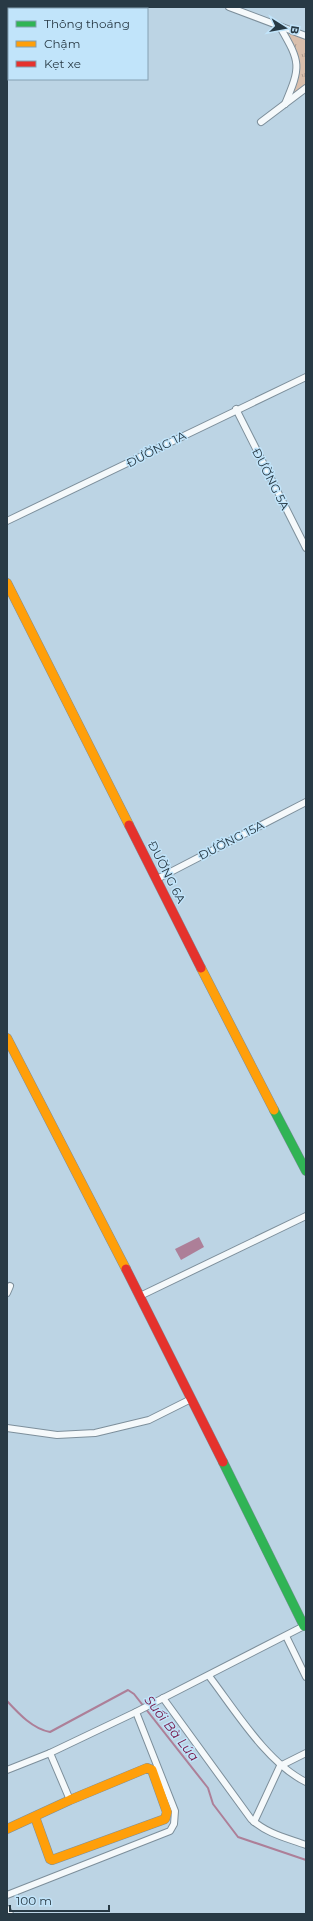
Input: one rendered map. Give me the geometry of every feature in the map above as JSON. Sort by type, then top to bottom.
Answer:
[{"type":"street","points":[[229,7],[306,36]]},
{"type":"street","points":[[280,27],[296,54],[298,65],[296,76],[285,104]]},
{"type":"street","points":[[261,122],[306,88]]},
{"type":"street","name":"ĐƯỜNG 1A","points":[[7,521],[96,480],[236,409],[306,377]]},
{"type":"street","name":"ĐƯỜNG 5A","points":[[236,409],[306,548]]},
{"type":"street","name":"ĐƯỜNG 6A","points":[[7,583],[219,1005],[306,1171]]},
{"type":"street","name":"ĐƯỜNG 15A","points":[[157,879],[306,802]]},
{"type":"street","points":[[7,1038],[140,1296],[305,1626],[138,1711],[50,1753],[7,1770]]},
{"type":"street","points":[[140,1296],[306,1216]]},
{"type":"street","points":[[7,1293],[10,1286]]},
{"type":"street","points":[[7,1428],[56,1435],[95,1434],[149,1420],[191,1399]]},
{"type":"street","points":[[286,1636],[306,1677]]},
{"type":"street","points":[[209,1676],[245,1724],[280,1766],[306,1782]]},
{"type":"street","points":[[161,1699],[254,1822],[270,1832],[306,1845]]},
{"type":"street","points":[[7,1895],[170,1831],[174,1824],[175,1811],[138,1711]]},
{"type":"street","points":[[254,1822],[280,1766],[306,1752]]},
{"type":"street","points":[[50,1753],[70,1800]]},
{"type":"street","points":[[7,1829],[70,1800],[150,1768],[157,1784],[167,1816],[165,1819],[52,1860],[50,1859],[35,1817]]},
{"type":"street","points":[[7,1909],[10,1914]]},
{"type":"green space","points":[[285,32],[306,38],[306,86],[291,97],[298,78],[299,63],[295,49]]},
{"type":"shaded area","points":[[199,1237],[204,1247],[181,1260],[175,1249]]},
{"type":"waterway","name":"Suối Bà Lúa","points":[[7,1701],[21,1716],[32,1724],[38,1728],[50,1732],[128,1690],[134,1694],[208,1788],[213,1804],[238,1837],[306,1860]]},
{"type":"traffic: fast","points":[[274,1110],[306,1171]]},
{"type":"traffic: fast","points":[[223,1462],[304,1626]]},
{"type":"traffic: slow","points":[[7,583],[129,825]]},
{"type":"traffic: slow","points":[[201,968],[274,1110]]},
{"type":"traffic: slow","points":[[7,1038],[126,1269]]},
{"type":"traffic: slow","points":[[7,1829],[70,1800],[147,1768],[152,1770],[167,1812],[165,1819],[52,1860],[50,1859],[35,1817]]},
{"type":"traffic: jam","points":[[129,825],[201,968]]},
{"type":"traffic: jam","points":[[126,1269],[223,1462]]}]
